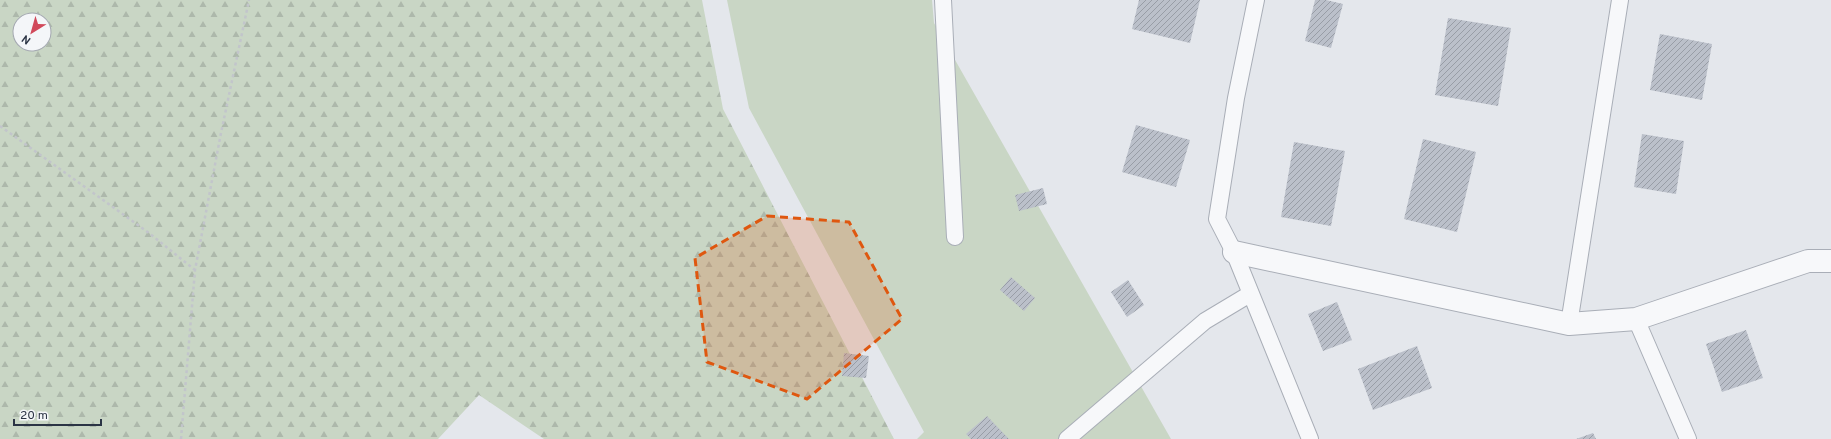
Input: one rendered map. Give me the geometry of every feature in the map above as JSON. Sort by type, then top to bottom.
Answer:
[{"type":"street","points":[[1234,252],[1569,324],[1636,319],[1808,261],[1831,261]]},
{"type":"lane","points":[[943,0],[955,237]]},
{"type":"lane","points":[[1256,0],[1236,98],[1217,218],[1234,252],[1310,439]]},
{"type":"lane","points":[[1569,324],[1620,0]]},
{"type":"lane","points":[[1067,439],[1205,321],[1250,294]]},
{"type":"lane","points":[[1636,319],[1688,439]]},
{"type":"path","points":[[181,439],[195,270],[220,133],[249,0]]},
{"type":"path","points":[[0,126],[143,229],[195,270]]},
{"type":"highlighted area","points":[[767,216],[849,222],[902,319],[807,399],[707,362],[695,258]]},
{"type":"green space","points":[[0,0],[702,0],[723,109],[894,439],[544,439],[479,395],[438,439],[0,439]]},
{"type":"green space","points":[[727,0],[932,0],[934,23],[1171,439],[917,439],[924,432],[749,108]]},
{"type":"building","points":[[1139,0],[1200,0],[1190,43],[1132,29]]},
{"type":"building","points":[[1315,0],[1326,0],[1343,4],[1331,48],[1305,41]]},
{"type":"building","points":[[1448,18],[1511,28],[1498,106],[1435,95]]},
{"type":"building","points":[[1660,34],[1712,44],[1702,100],[1650,90]]},
{"type":"building","points":[[1136,125],[1190,140],[1176,187],[1122,172]]},
{"type":"building","points":[[1642,134],[1684,141],[1676,194],[1634,187]]},
{"type":"building","points":[[1423,139],[1476,152],[1457,232],[1404,219]]},
{"type":"building","points":[[1294,142],[1345,151],[1331,226],[1281,217]]},
{"type":"building","points":[[1043,188],[1047,204],[1019,211],[1015,195]]},
{"type":"building","points":[[1011,277],[1035,298],[1024,311],[1000,290]]},
{"type":"building","points":[[1128,280],[1144,305],[1127,317],[1111,292]]},
{"type":"building","points":[[1337,302],[1352,340],[1323,351],[1308,314]]},
{"type":"building","points":[[1746,330],[1763,378],[1722,392],[1706,344]]},
{"type":"building","points":[[1417,346],[1432,388],[1373,410],[1358,369]]},
{"type":"building","points":[[844,353],[869,356],[866,378],[842,376]]},
{"type":"building","points":[[987,416],[1009,439],[971,439],[966,434]]},
{"type":"building","points":[[1593,433],[1596,439],[1576,439]]}]
